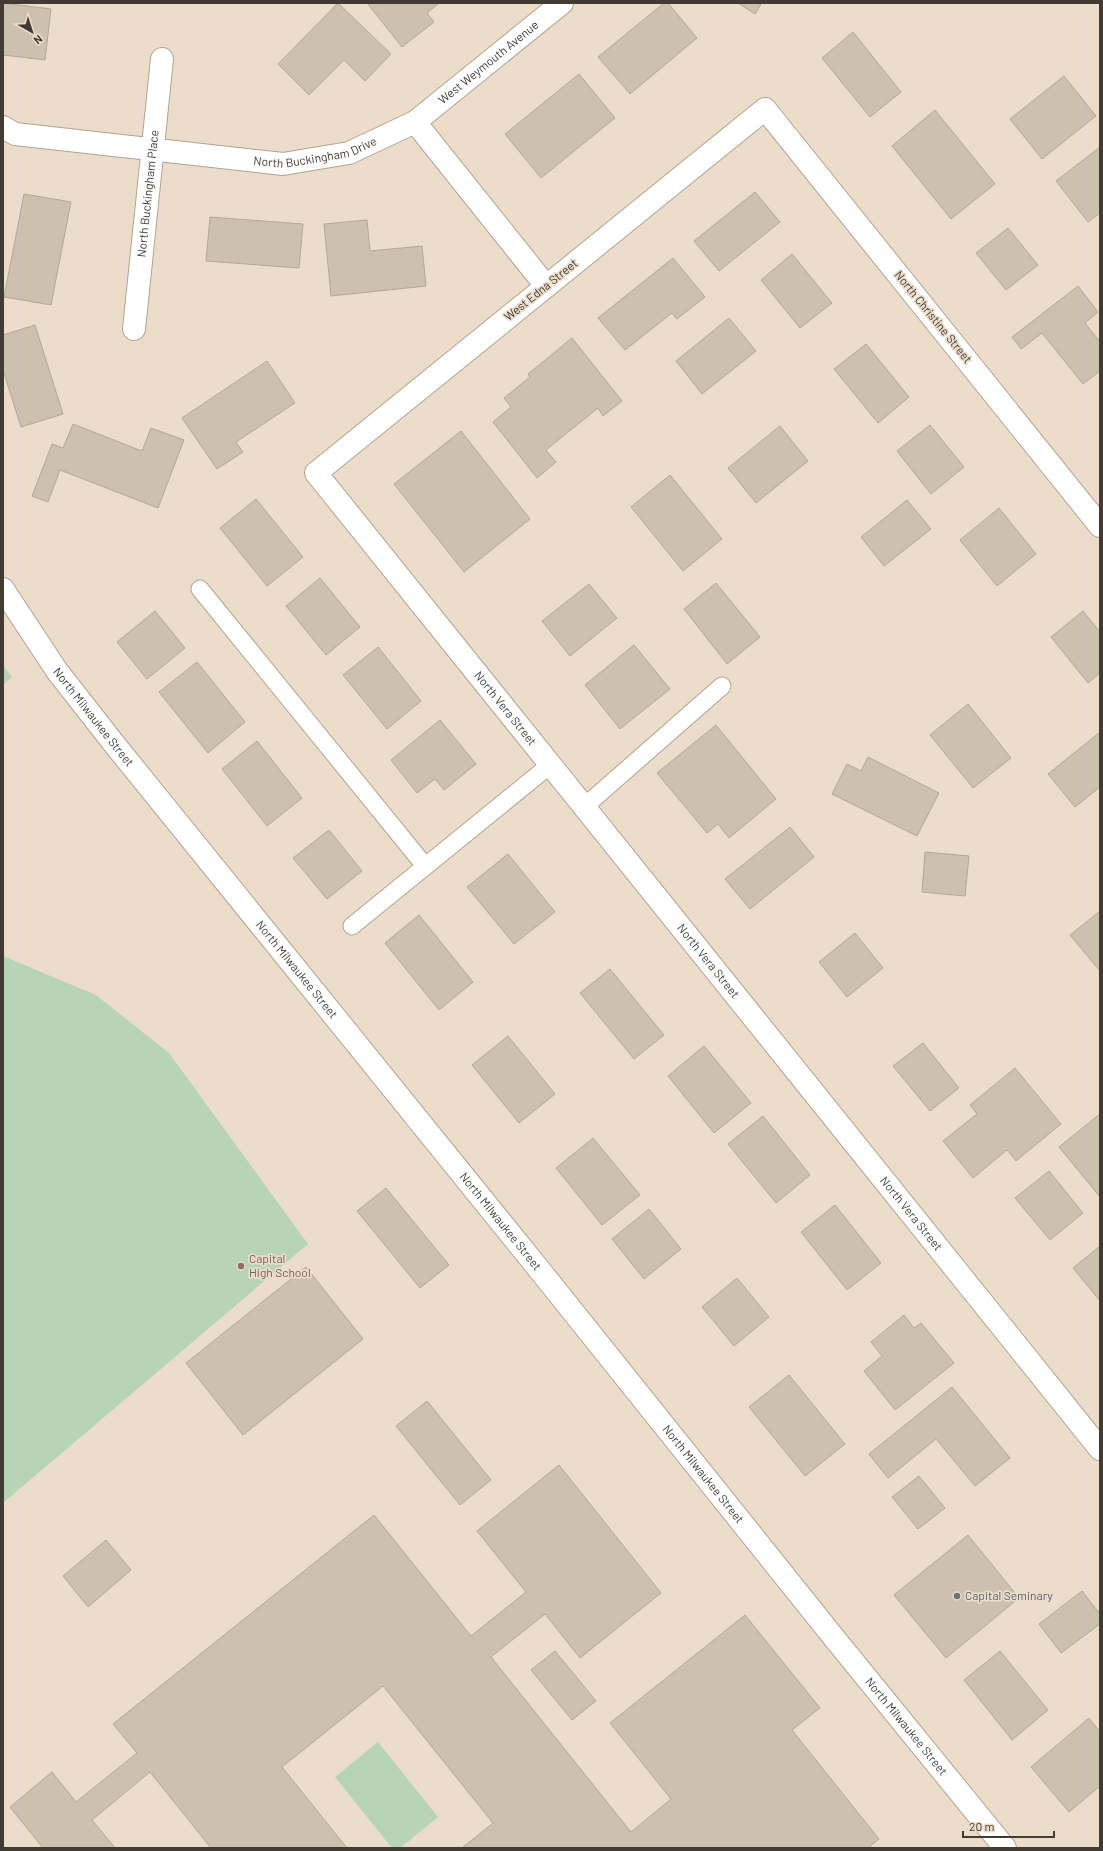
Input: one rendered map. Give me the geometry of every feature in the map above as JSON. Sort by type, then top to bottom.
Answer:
[{"type":"street","name":"West Weymouth Avenue","points":[[415,122],[562,3]]},
{"type":"street","name":"North Buckingham Place","points":[[134,329],[162,59]]},
{"type":"street","name":"West Edna Street","points":[[316,473],[765,109]]},
{"type":"street","name":"North Christine Street","points":[[765,109],[1100,526]]},
{"type":"street","name":"North Buckingham Drive","points":[[3,127],[15,134],[283,164],[349,153],[415,122]]},
{"type":"street","points":[[415,122],[546,286]]},
{"type":"street","name":"North Vera Street","points":[[316,473],[1100,1449]]},
{"type":"street","name":"North Milwaukee Street","points":[[3,589],[57,671],[115,745],[542,1273],[834,1639],[1005,1848]]},
{"type":"lane","points":[[200,589],[425,866]]},
{"type":"lane","points":[[584,807],[722,686]]},
{"type":"lane","points":[[352,926],[550,765]]},
{"type":"green space","points":[[3,665],[12,677],[3,685]]},
{"type":"green space","points":[[3,956],[96,995],[169,1053],[308,1244],[3,1503]]},
{"type":"green space","points":[[378,1742],[438,1817],[400,1848],[392,1848],[335,1777]]},
{"type":"building","points":[[3,3],[51,9],[45,60],[3,55]]},
{"type":"building","points":[[338,3],[391,54],[365,81],[344,60],[309,95],[278,64]]},
{"type":"building","points":[[367,3],[439,3],[427,13],[434,22],[402,47]]},
{"type":"building","points":[[664,3],[668,3],[697,38],[630,94],[598,57]]},
{"type":"building","points":[[738,3],[762,3],[755,14]]},
{"type":"building","points":[[853,32],[901,92],[870,117],[822,58]]},
{"type":"building","points":[[579,74],[615,118],[541,178],[505,134]]},
{"type":"building","points":[[1064,76],[1096,116],[1042,159],[1010,119]]},
{"type":"building","points":[[935,110],[995,184],[951,219],[892,146]]},
{"type":"building","points":[[1100,147],[1100,213],[1088,222],[1056,181]]},
{"type":"building","points":[[755,192],[780,222],[719,271],[694,241]]},
{"type":"building","points":[[24,194],[71,202],[51,305],[4,297]]},
{"type":"building","points":[[210,217],[303,224],[299,268],[206,261]]},
{"type":"building","points":[[367,220],[370,251],[422,246],[426,286],[331,296],[324,224]]},
{"type":"building","points":[[1008,228],[1038,265],[1006,290],[976,253]]},
{"type":"building","points":[[792,254],[832,303],[800,328],[761,280]]},
{"type":"building","points":[[673,258],[705,297],[677,319],[672,313],[625,350],[598,318]]},
{"type":"building","points":[[1078,286],[1098,312],[1085,323],[1100,342],[1100,371],[1083,384],[1042,333],[1021,349],[1012,337]]},
{"type":"building","points":[[729,318],[756,351],[702,394],[676,361]]},
{"type":"building","points":[[35,325],[63,414],[21,427],[3,370],[3,335]]},
{"type":"building","points":[[572,338],[622,401],[603,416],[598,408],[546,450],[556,462],[537,478],[493,422],[511,407],[504,398],[530,377],[528,374]]},
{"type":"building","points":[[866,344],[909,397],[878,423],[834,369]]},
{"type":"building","points":[[267,361],[295,403],[236,442],[243,452],[217,469],[182,418]]},
{"type":"building","points":[[73,424],[142,451],[151,428],[184,440],[158,508],[60,470],[48,502],[32,496],[52,444],[63,448]]},
{"type":"building","points":[[930,425],[964,467],[931,494],[897,451]]},
{"type":"building","points":[[780,426],[808,461],[756,503],[728,468]]},
{"type":"building","points":[[461,431],[530,519],[464,572],[394,484]]},
{"type":"building","points":[[670,475],[722,539],[683,571],[631,507]]},
{"type":"building","points":[[256,499],[303,557],[267,586],[220,528]]},
{"type":"building","points":[[907,500],[931,529],[884,566],[861,537]]},
{"type":"building","points":[[999,508],[1036,554],[997,586],[960,540]]},
{"type":"building","points":[[320,578],[360,627],[326,655],[286,606]]},
{"type":"building","points":[[716,583],[760,637],[727,664],[684,609]]},
{"type":"building","points":[[589,584],[617,618],[570,656],[542,621]]},
{"type":"building","points":[[155,611],[185,648],[147,679],[117,642]]},
{"type":"building","points":[[1083,611],[1100,632],[1100,673],[1088,683],[1051,637]]},
{"type":"building","points":[[634,645],[670,689],[620,729],[585,685]]},
{"type":"building","points":[[378,647],[421,701],[387,729],[343,675]]},
{"type":"building","points":[[197,662],[245,722],[208,753],[159,692]]},
{"type":"building","points":[[968,704],[1011,758],[973,788],[930,735]]},
{"type":"building","points":[[440,720],[476,764],[444,790],[435,779],[417,793],[391,760]]},
{"type":"building","points":[[716,725],[776,799],[729,838],[718,824],[707,833],[657,773]]},
{"type":"building","points":[[1100,732],[1100,787],[1075,807],[1048,774]]},
{"type":"building","points":[[257,741],[302,798],[267,826],[222,769]]},
{"type":"building","points":[[868,757],[939,793],[917,836],[832,794],[847,764],[861,771]]},
{"type":"building","points":[[790,827],[814,857],[750,909],[725,879]]},
{"type":"building","points":[[329,830],[362,871],[327,899],[293,858]]},
{"type":"building","points":[[925,852],[969,856],[965,896],[922,892]]},
{"type":"building","points":[[508,854],[555,912],[514,944],[467,887]]},
{"type":"building","points":[[1100,911],[1100,971],[1070,935]]},
{"type":"building","points":[[419,915],[473,982],[439,1010],[385,943]]},
{"type":"building","points":[[855,933],[883,968],[847,997],[819,962]]},
{"type":"building","points":[[610,969],[664,1035],[634,1059],[580,993]]},
{"type":"building","points":[[508,1036],[555,1094],[519,1123],[472,1065]]},
{"type":"building","points":[[923,1043],[959,1088],[930,1111],[893,1066]]},
{"type":"building","points":[[704,1046],[751,1103],[714,1133],[668,1076]]},
{"type":"building","points":[[1015,1068],[1061,1124],[1016,1161],[1007,1150],[973,1178],[943,1141],[977,1114],[970,1105]]},
{"type":"building","points":[[1100,1114],[1100,1197],[1059,1147]]},
{"type":"building","points":[[763,1116],[810,1175],[776,1203],[728,1144]]},
{"type":"building","points":[[593,1138],[640,1195],[602,1225],[556,1168]]},
{"type":"building","points":[[1049,1171],[1083,1213],[1050,1240],[1015,1198]]},
{"type":"building","points":[[386,1188],[449,1265],[420,1288],[357,1211]]},
{"type":"building","points":[[835,1205],[881,1263],[847,1290],[801,1232]]},
{"type":"building","points":[[649,1209],[681,1249],[644,1279],[612,1239]]},
{"type":"building","points":[[1100,1246],[1100,1301],[1073,1268]]},
{"type":"building","points":[[306,1267],[363,1339],[243,1435],[186,1363]]},
{"type":"building","points":[[737,1278],[769,1317],[734,1346],[702,1307]]},
{"type":"building","points":[[904,1315],[914,1328],[921,1323],[954,1363],[895,1410],[864,1371],[882,1356],[871,1342]]},
{"type":"building","points":[[789,1375],[845,1444],[805,1476],[749,1407]]},
{"type":"building","points":[[952,1387],[1010,1458],[975,1486],[936,1439],[888,1478],[869,1454]]},
{"type":"building","points":[[427,1401],[491,1480],[460,1505],[396,1426]]},
{"type":"building","points":[[559,1465],[661,1593],[580,1658],[545,1614],[491,1657],[631,1832],[671,1799],[610,1723],[745,1615],[820,1708],[792,1730],[879,1839],[868,1848],[462,1848],[493,1823],[383,1686],[282,1767],[347,1848],[211,1848],[150,1772],[92,1820],[115,1848],[43,1848],[10,1807],[52,1772],[76,1802],[137,1753],[113,1724],[374,1515],[471,1636],[526,1592],[477,1531]]},
{"type":"building","points":[[919,1476],[945,1508],[918,1529],[892,1497]]},
{"type":"building","name":"Capital Seminary","points":[[968,1535],[1019,1598],[946,1658],[894,1595]]},
{"type":"building","points":[[106,1540],[131,1570],[88,1607],[63,1576]]},
{"type":"building","points":[[1082,1591],[1100,1614],[1100,1624],[1061,1653],[1039,1624]]},
{"type":"building","points":[[555,1651],[596,1701],[572,1720],[531,1670]]},
{"type":"building","points":[[1000,1651],[1048,1710],[1012,1740],[964,1680]]},
{"type":"building","points":[[1089,1718],[1100,1732],[1100,1786],[1069,1812],[1031,1767]]},
{"type":"place","name":"Capital High School","points":[[241,1266]]},
{"type":"place","name":"Capital Seminary","points":[[957,1596]]}]
